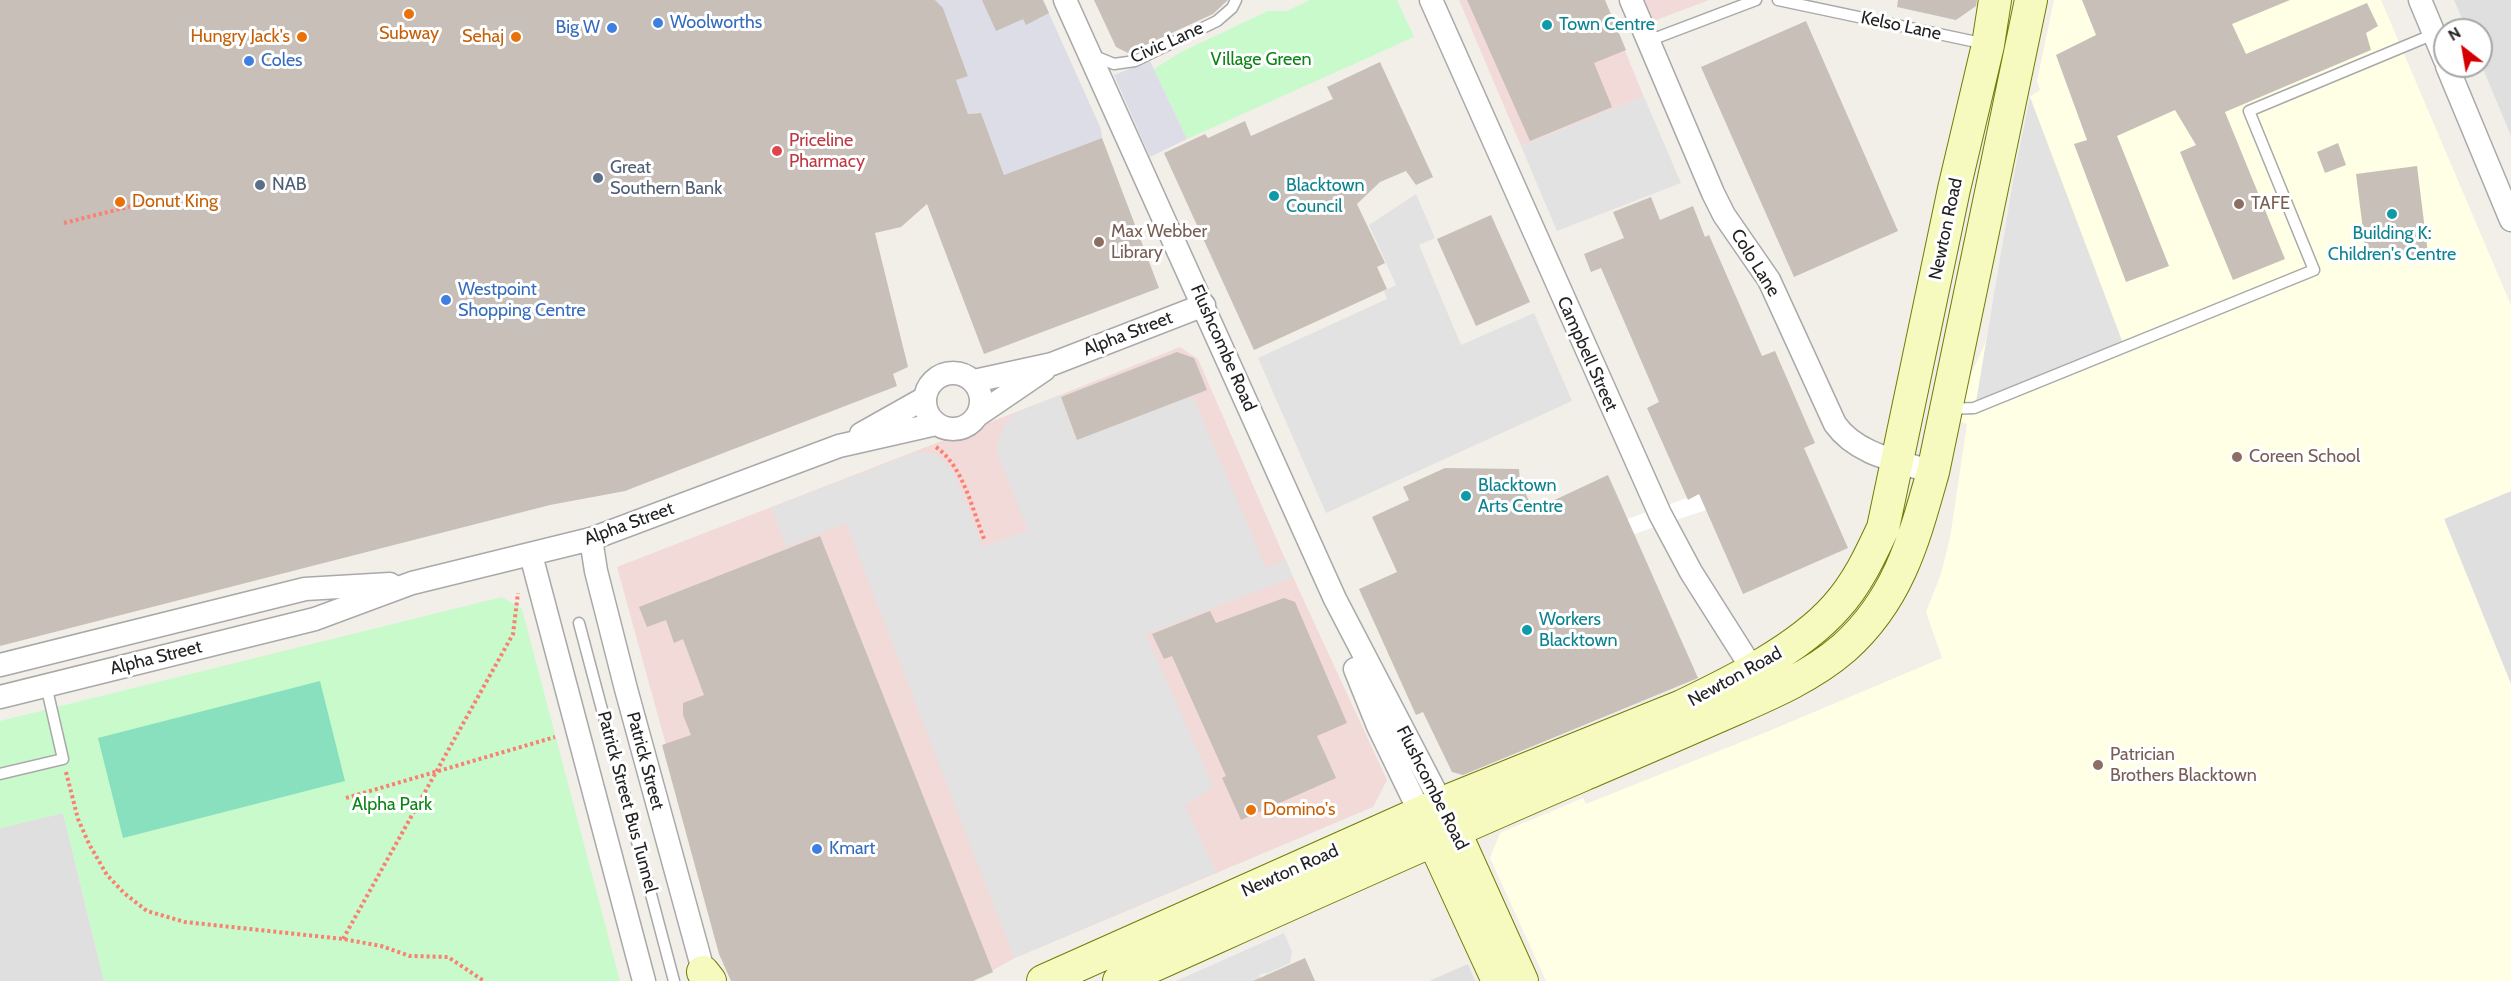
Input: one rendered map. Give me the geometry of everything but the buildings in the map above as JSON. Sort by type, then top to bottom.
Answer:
[{"type":"main road","name":"Newton Road","points":[[1120,981],[1437,821],[1682,706],[1753,668],[1813,631],[1838,606],[1866,565],[1882,528],[1954,189],[1988,45],[1995,0]]},
{"type":"main road","name":"Newton Road","points":[[1043,981],[1437,821],[1768,695],[1819,667],[1844,647],[1871,619],[1889,593],[1912,546],[1933,472],[2031,0]]},
{"type":"main road","points":[[1954,189],[1990,198]]},
{"type":"main road","name":"Flushcombe Road","points":[[1437,821],[1498,981]]},
{"type":"main road","name":"Flushcombe Road","points":[[1437,821],[1522,981]]},
{"type":"street","name":"Flushcombe Road","points":[[1065,0],[1335,598],[1349,653],[1378,726],[1437,821]]},
{"type":"street","name":"Campbell Street","points":[[1431,0],[1660,514],[1691,572],[1768,695]]},
{"type":"street","name":"Colo Lane","points":[[1630,0],[1713,193],[1724,215],[1774,289],[1835,424],[1852,443],[1933,472]]},
{"type":"street","points":[[2420,0],[2433,32]]},
{"type":"street","points":[[2452,78],[2511,220]]},
{"type":"street","name":"Alpha Street","points":[[974,381],[1052,364],[1204,305]]},
{"type":"street","name":"Alpha Street","points":[[978,415],[1052,364]]},
{"type":"street","points":[[947,373],[962,374],[974,381],[981,398],[978,415],[968,426],[952,430],[936,424],[927,412],[925,398],[932,382],[947,373]]},
{"type":"street","name":"Alpha Street","points":[[839,446],[925,398]]},
{"type":"street","name":"Alpha Street","points":[[0,697],[315,619],[412,583],[591,539],[839,446],[936,424]]},
{"type":"street","name":"Patrick Street","points":[[591,539],[596,571],[626,689],[706,978]]},
{"type":"street","points":[[531,555],[644,981]]},
{"type":"street","name":"Alpha Street","points":[[0,665],[305,589],[412,583]]},
{"type":"lane","name":"Civic Lane","points":[[1089,53],[1114,64],[1135,61],[1217,21],[1232,8],[1236,0]]},
{"type":"lane","points":[[1648,41],[1756,0]]},
{"type":"lane","name":"Kelso Lane","points":[[1778,0],[1988,45]]},
{"type":"lane","points":[[1945,409],[1974,408],[2314,270],[2249,111],[2433,34]]},
{"type":"lane","name":"Patrick Street Bus Tunnel","points":[[579,623],[674,981]]},
{"type":"lane","points":[[0,774],[63,759],[46,685]]},
{"type":"path","points":[[64,223],[152,201]]},
{"type":"path","points":[[936,447],[947,455],[957,469],[985,541]]},
{"type":"path","points":[[343,939],[513,634],[518,592]]},
{"type":"path","points":[[346,798],[555,736]]},
{"type":"path","points":[[63,759],[78,819],[89,844],[107,875],[124,893],[147,911],[185,922],[343,939],[381,946],[411,956],[448,957],[484,981]]},
{"type":"shaded area","points":[[935,0],[1043,0],[1101,129],[1102,138],[1004,175],[981,113],[968,114],[956,80],[968,75],[943,8]]},
{"type":"shaded area","points":[[1459,0],[1604,0],[1644,97],[1521,146]]},
{"type":"shaded area","points":[[1642,0],[1709,0],[1651,22]]},
{"type":"shaded area","points":[[2054,0],[2381,0],[2511,305],[2511,491],[2444,519],[2511,684],[2511,981],[1546,981],[1490,858],[1500,833],[1583,798],[1586,804],[1769,731],[1942,658],[1926,612],[1941,574],[1950,538],[1967,424],[1958,421],[1964,389],[1985,344],[2015,169],[2030,97],[2040,90],[2037,81]]},
{"type":"shaded area","points":[[2454,0],[2511,0],[2511,136],[2487,78],[2493,78],[2493,18],[2462,18]]},
{"type":"shaded area","points":[[1150,61],[1187,139],[1150,157],[1114,75]]},
{"type":"shaded area","points":[[1644,97],[1681,183],[1557,231],[1521,146]]},
{"type":"shaded area","points":[[2030,97],[2124,346],[1976,402],[2015,169]]},
{"type":"shaded area","points":[[1416,194],[1435,238],[1419,245],[1461,345],[1534,313],[1572,401],[1326,513],[1258,358],[1387,299],[1384,291],[1396,285],[1369,225]]},
{"type":"shaded area","points":[[1180,347],[1198,359],[1293,577],[1387,780],[1373,807],[1015,958],[973,981],[731,981],[617,567]]},
{"type":"shaded area","points":[[1060,395],[1077,439],[1189,396],[1194,399],[1266,568],[1286,560],[1293,577],[1146,634],[1213,786],[1185,806],[1216,872],[1014,958],[846,523],[786,547],[771,508],[917,452],[927,452],[937,455],[953,471],[983,547],[1028,530],[997,453],[998,442],[1004,426],[1013,415]]},
{"type":"shaded area","points":[[2511,491],[2511,684],[2444,519]]},
{"type":"shaded area","points":[[63,813],[104,981],[0,981],[0,828]]},
{"type":"shaded area","points":[[1284,933],[1292,951],[1290,963],[1268,973],[1259,974],[1262,981],[1176,981]]},
{"type":"shaded area","points":[[1468,964],[1475,981],[1429,981]]},
{"type":"green space","name":"Village Green","points":[[1310,0],[1397,0],[1414,37],[1187,139],[1154,69],[1181,52],[1268,11],[1287,11]]},
{"type":"green space","name":"Alpha Park","points":[[502,597],[522,609],[620,981],[104,981],[63,813],[0,828],[0,721]]},
{"type":"green space","points":[[320,681],[345,781],[123,838],[98,738]]},
{"type":"pier","points":[[1699,494],[1706,510],[1634,534],[1627,519]]},
{"type":"place","name":"Subway","points":[[409,14]]},
{"type":"place","name":"Woolworths","points":[[658,23]]},
{"type":"place","name":"Town Centre","points":[[1547,25]]},
{"type":"place","name":"Big W","points":[[612,28]]},
{"type":"place","name":"Hungry Jack's","points":[[302,37]]},
{"type":"place","name":"Sehaj","points":[[516,37]]},
{"type":"place","name":"Coles","points":[[249,61]]},
{"type":"place","name":"Priceline Pharmacy","points":[[777,151]]},
{"type":"place","name":"Great Southern Bank","points":[[598,178]]},
{"type":"place","name":"NAB","points":[[260,185]]},
{"type":"place","name":"Blacktown Council","points":[[1274,196]]},
{"type":"place","name":"Donut King","points":[[120,202]]},
{"type":"place","name":"TAFE","points":[[2239,204]]},
{"type":"place","name":"Building K: Children's Centre","points":[[2392,214]]},
{"type":"place","name":"Max Webber Library","points":[[1099,242]]},
{"type":"place","name":"Westpoint Shopping Centre","points":[[446,300]]},
{"type":"place","name":"Coreen School","points":[[2237,457]]},
{"type":"place","name":"Blacktown Arts Centre","points":[[1466,496]]},
{"type":"place","name":"Workers Blacktown","points":[[1527,630]]},
{"type":"place","name":"Patrician Brothers Blacktown","points":[[2098,765]]},
{"type":"place","name":"Domino's","points":[[1251,810]]},
{"type":"place","name":"Kmart","points":[[817,849]]}]
